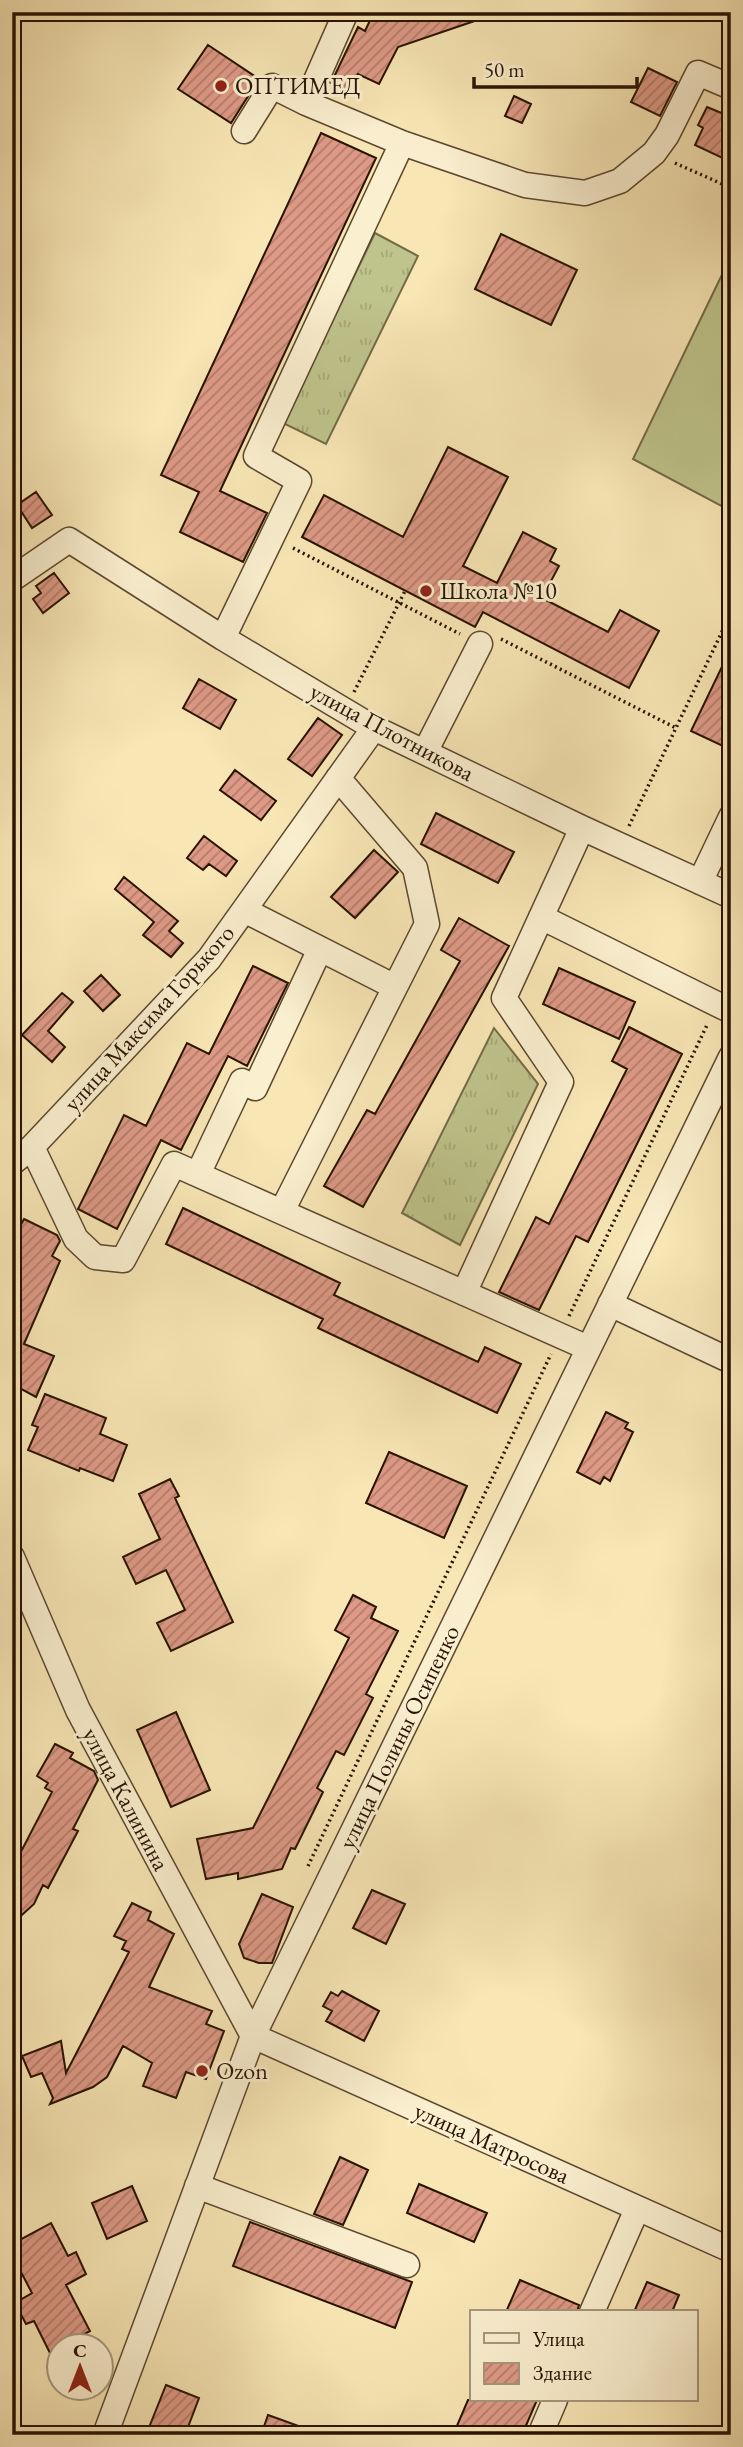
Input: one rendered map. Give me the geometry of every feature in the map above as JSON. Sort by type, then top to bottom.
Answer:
[{"type":"street","points":[[306,103],[346,12]]},
{"type":"street","points":[[244,131],[271,86],[402,143],[526,185],[585,193],[620,181],[654,153],[667,135],[698,73],[731,87]]},
{"type":"street","points":[[223,638],[299,481],[256,457],[402,143]]},
{"type":"street","name":"улица Плотникова","points":[[12,579],[69,540],[223,638],[374,728],[731,896]]},
{"type":"street","points":[[425,752],[480,644]]},
{"type":"street","name":"улица Максима Горького","points":[[12,1163],[32,1147],[209,959],[374,728]]},
{"type":"street","points":[[282,1211],[427,924],[415,868],[338,778]]},
{"type":"street","points":[[700,882],[731,817]]},
{"type":"street","points":[[464,1293],[561,1082],[504,998],[582,828]]},
{"type":"street","points":[[244,910],[395,988]]},
{"type":"street","points":[[541,917],[724,1008]]},
{"type":"street","points":[[198,1174],[242,1081],[255,1088],[320,949]]},
{"type":"street","name":"улица Полины Осипенко","points":[[106,2435],[253,2036],[731,1056]]},
{"type":"street","points":[[32,1147],[76,1239],[95,1257],[123,1260],[174,1164],[588,1348]]},
{"type":"street","points":[[610,1304],[731,1361]]},
{"type":"street","name":"улица Калинина","points":[[12,1557],[78,1710],[253,2036]]},
{"type":"street","name":"улица Матросова","points":[[253,2036],[731,2250]]},
{"type":"street","points":[[197,2186],[407,2265]]},
{"type":"street","points":[[593,2310],[637,2208]]},
{"type":"street","points":[[540,2435],[554,2402]]},
{"type":"path","points":[[654,153],[731,188]]},
{"type":"path","points":[[272,537],[480,644],[487,631],[676,728]]},
{"type":"path","points":[[345,711],[405,591]]},
{"type":"path","points":[[620,845],[731,613]]},
{"type":"path","points":[[304,1874],[560,1336],[724,1008]]},
{"type":"green space","points":[[375,233],[418,256],[326,444],[283,423]]},
{"type":"green space","points":[[731,256],[731,511],[633,459]]},
{"type":"green space","points":[[494,1028],[538,1084],[460,1245],[402,1213]]},
{"type":"building","points":[[374,12],[491,12],[492,15],[398,47],[379,84],[358,74],[349,92],[331,83],[358,27],[365,31]]},
{"type":"building","name":"ОПТИМЕД","points":[[208,45],[259,79],[231,123],[178,89]]},
{"type":"building","points":[[648,68],[677,82],[660,116],[631,102]]},
{"type":"building","points":[[514,96],[531,104],[522,123],[505,116]]},
{"type":"building","points":[[707,107],[731,117],[731,162],[695,145],[703,128],[698,125]]},
{"type":"building","points":[[321,133],[376,158],[220,491],[267,513],[243,562],[180,532],[199,492],[161,475]]},
{"type":"building","points":[[501,234],[577,270],[551,325],[475,289]]},
{"type":"building","name":"Школа №10","points":[[448,447],[508,477],[463,566],[497,583],[523,532],[556,549],[550,561],[559,566],[542,598],[608,632],[620,610],[659,631],[629,688],[483,612],[475,627],[302,537],[324,495],[403,537]]},
{"type":"building","points":[[36,492],[52,515],[32,528],[17,505]]},
{"type":"building","points":[[54,573],[69,593],[43,613],[33,599],[41,593],[36,586]]},
{"type":"building","points":[[731,648],[731,735],[725,747],[691,731]]},
{"type":"building","points":[[199,679],[236,700],[220,729],[183,708]]},
{"type":"building","points":[[318,718],[342,735],[312,776],[288,759]]},
{"type":"building","points":[[235,770],[276,801],[261,820],[220,790]]},
{"type":"building","points":[[436,813],[514,852],[498,883],[421,844]]},
{"type":"building","points":[[204,836],[237,861],[226,876],[209,864],[203,870],[187,858]]},
{"type":"building","points":[[374,850],[398,872],[355,918],[331,897]]},
{"type":"building","points":[[124,877],[178,921],[169,931],[183,943],[171,957],[143,935],[154,922],[115,889]]},
{"type":"building","points":[[459,918],[509,946],[363,1207],[324,1186],[367,1110],[375,1114],[460,961],[441,950]]},
{"type":"building","points":[[253,966],[288,983],[247,1066],[228,1056],[181,1150],[161,1140],[117,1229],[78,1209],[124,1115],[146,1126],[187,1043],[209,1054]]},
{"type":"building","points":[[559,968],[635,1002],[619,1039],[543,1004]]},
{"type":"building","points":[[101,975],[120,995],[103,1011],[84,991]]},
{"type":"building","points":[[62,993],[73,1002],[48,1031],[65,1047],[52,1062],[22,1035]]},
{"type":"building","points":[[629,1027],[682,1054],[588,1242],[576,1236],[539,1310],[499,1292],[536,1217],[549,1224],[627,1069],[612,1061]]},
{"type":"building","points":[[183,1208],[340,1283],[334,1295],[478,1362],[485,1347],[521,1364],[497,1413],[318,1328],[323,1319],[166,1244]]},
{"type":"building","points":[[24,1219],[57,1235],[60,1241],[52,1256],[60,1261],[24,1344],[54,1356],[36,1397],[12,1384],[12,1241]]},
{"type":"building","points":[[45,1394],[106,1418],[100,1434],[127,1445],[113,1481],[80,1468],[79,1471],[28,1450],[38,1427],[32,1425]]},
{"type":"building","points":[[606,1412],[628,1423],[625,1428],[633,1432],[610,1481],[604,1477],[600,1484],[577,1472]]},
{"type":"building","points":[[389,1452],[467,1486],[444,1538],[366,1503]]},
{"type":"building","points":[[170,1479],[179,1496],[175,1498],[233,1622],[171,1651],[157,1623],[185,1610],[166,1570],[136,1584],[123,1557],[160,1539],[139,1494]]},
{"type":"building","points":[[353,1595],[376,1607],[371,1618],[398,1631],[366,1694],[373,1698],[344,1755],[336,1751],[317,1788],[323,1792],[282,1869],[238,1879],[238,1873],[206,1879],[197,1839],[253,1828],[349,1638],[335,1630]]},
{"type":"building","points":[[176,1712],[210,1790],[171,1807],[137,1730]]},
{"type":"building","points":[[55,1744],[73,1753],[70,1758],[94,1771],[98,1780],[73,1829],[78,1831],[48,1888],[43,1885],[34,1904],[12,1924],[12,1869],[52,1792],[45,1788],[48,1783],[37,1776]]},
{"type":"building","points":[[372,1890],[405,1904],[386,1944],[353,1928]]},
{"type":"building","points":[[262,1894],[293,1907],[272,1963],[259,1963],[244,1958],[239,1944]]},
{"type":"building","points":[[132,1903],[151,1912],[148,1920],[174,1934],[149,1987],[212,2011],[206,2024],[224,2031],[206,2079],[186,2072],[176,2098],[143,2086],[152,2063],[123,2046],[107,2077],[93,2087],[50,2104],[53,2098],[42,2073],[31,2077],[22,2056],[61,2041],[66,2073],[129,1952],[122,1949],[126,1941],[114,1936]]},
{"type":"building","points":[[342,1991],[379,2011],[364,2041],[326,2021],[332,2011],[323,2006],[331,1992],[338,1996]]},
{"type":"building","points":[[340,2157],[368,2170],[343,2225],[314,2214]]},
{"type":"building","points":[[419,2184],[487,2213],[474,2242],[407,2213]]},
{"type":"building","points":[[132,2186],[147,2221],[107,2239],[92,2203]]},
{"type":"building","points":[[250,2222],[412,2282],[395,2328],[233,2266]]},
{"type":"building","points":[[51,2223],[68,2256],[76,2252],[86,2274],[66,2285],[90,2331],[46,2332],[46,2345],[34,2321],[26,2324],[15,2303],[32,2293],[12,2255],[12,2244]]},
{"type":"building","points":[[520,2280],[579,2305],[578,2310],[507,2310]]},
{"type":"building","points":[[647,2282],[679,2295],[673,2310],[635,2310]]},
{"type":"building","points":[[166,2385],[199,2398],[185,2435],[146,2435]]},
{"type":"building","points":[[468,2400],[536,2402],[522,2435],[453,2435]]},
{"type":"building","points":[[268,2415],[318,2433],[261,2435]]},
{"type":"place","name":"ОПТИМЕД","points":[[221,86]]},
{"type":"place","name":"Школа №10","points":[[426,591]]},
{"type":"place","name":"Ozon","points":[[202,2071]]}]
